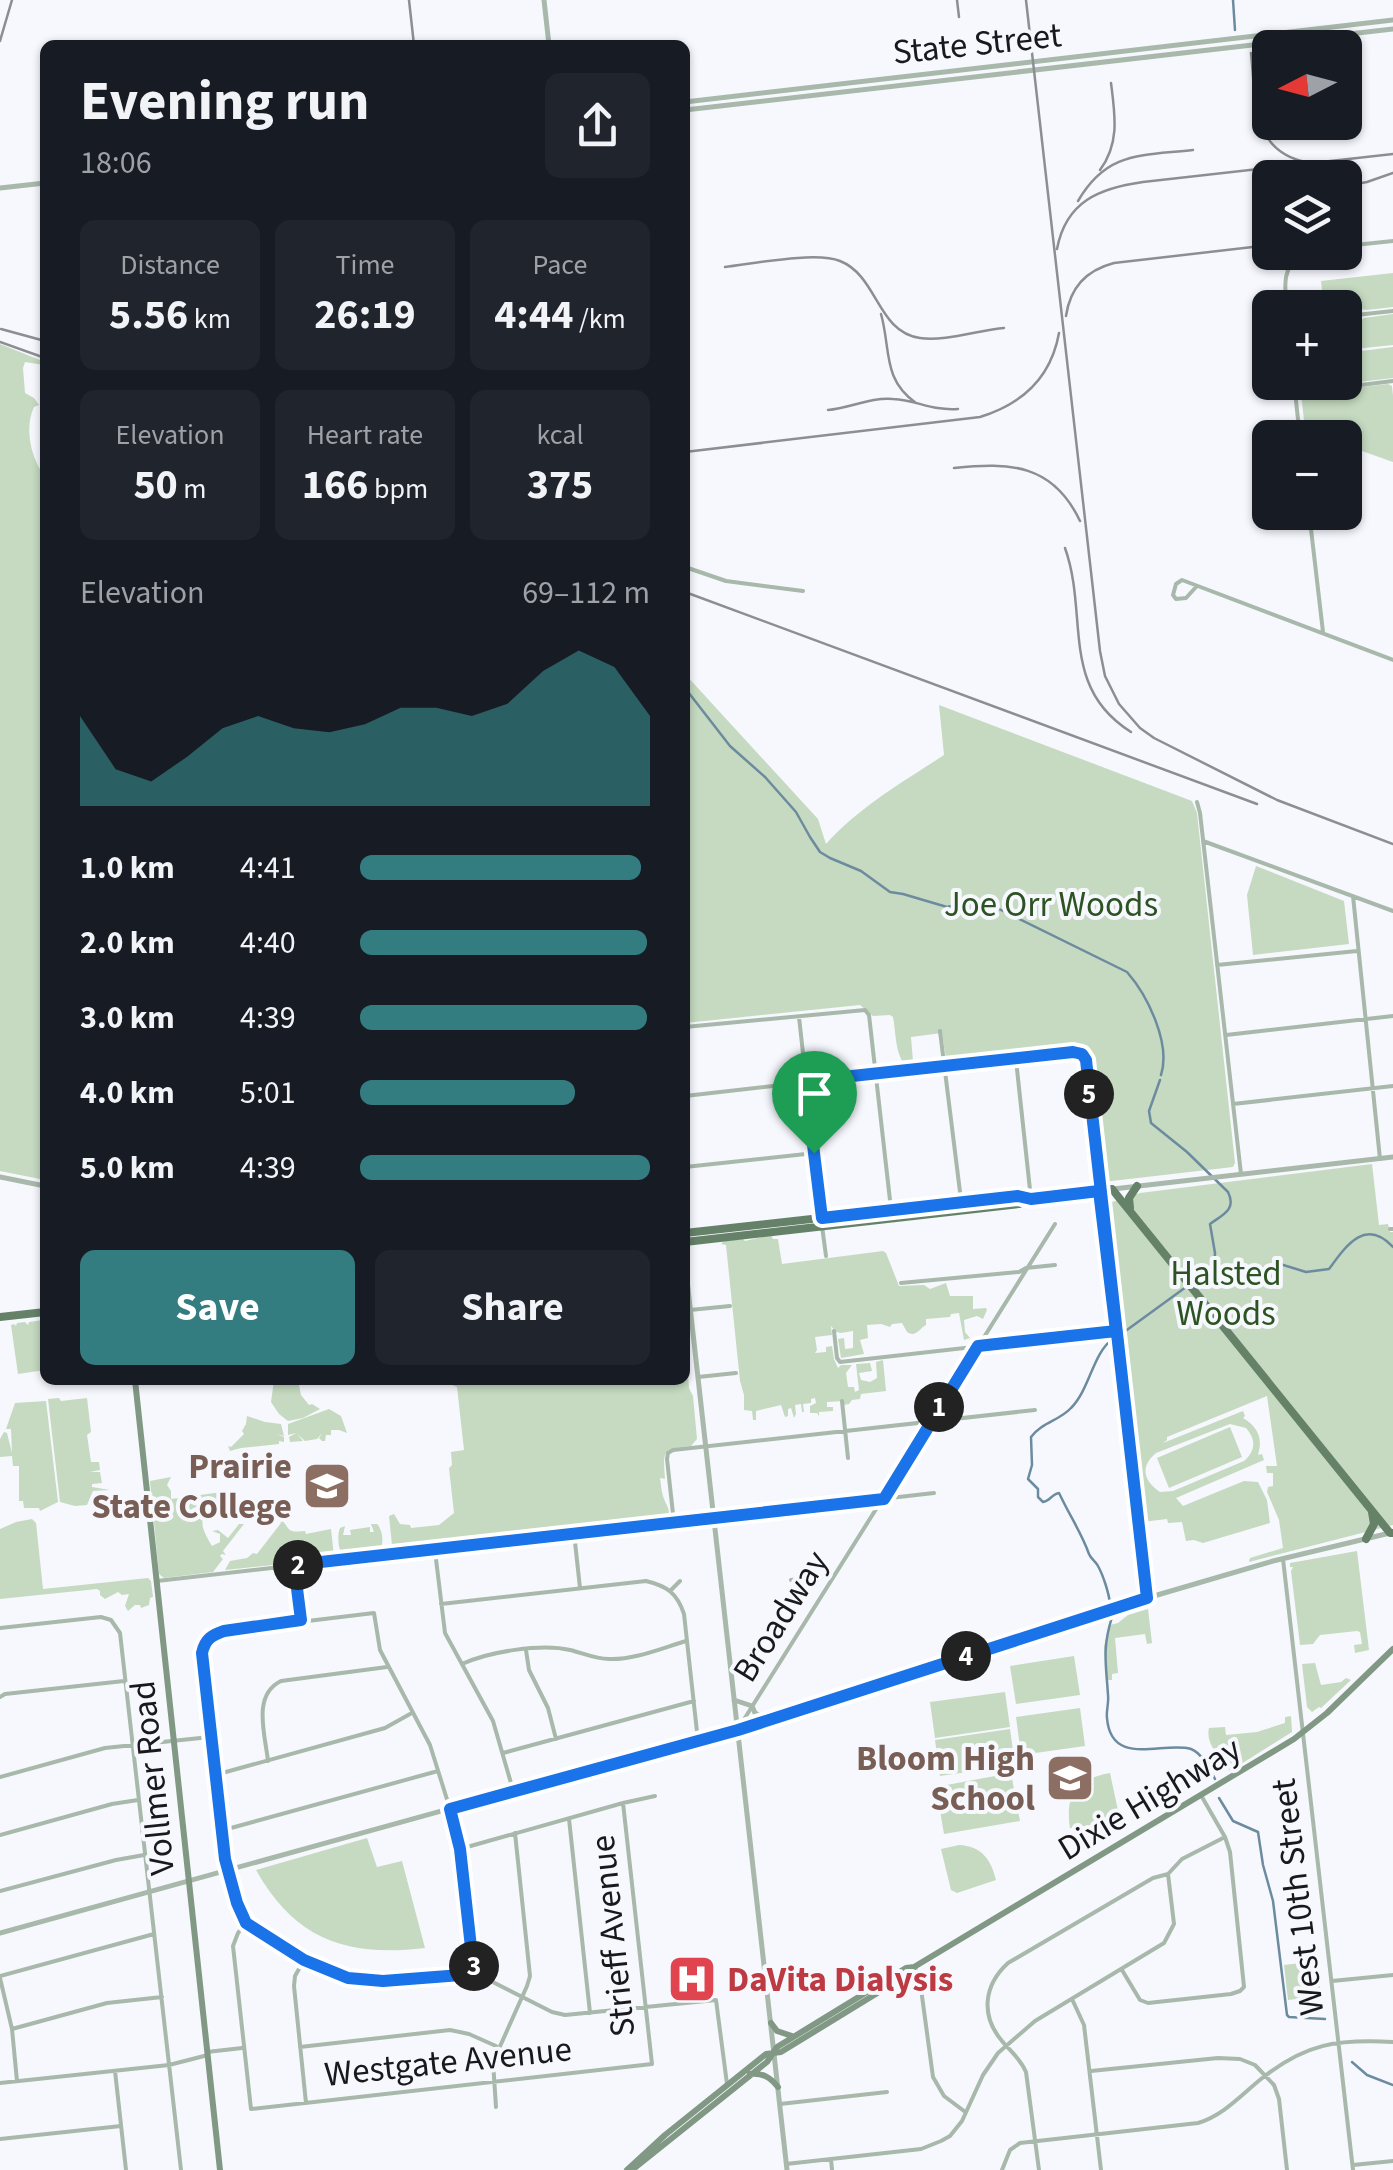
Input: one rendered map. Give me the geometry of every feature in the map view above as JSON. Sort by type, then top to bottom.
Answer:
[{"type":"main road","points":[[1131,1212],[1129,1198],[1138,1186]]},
{"type":"main road","points":[[690,1241],[822,1222],[961,1206],[1019,1204],[1031,1199],[1112,1190],[1391,1533]]},
{"type":"main road","points":[[690,1233],[822,1222]]},
{"type":"main road","points":[[0,1317],[40,1313]]},
{"type":"main road","name":"Vollmer Road","points":[[136,1385],[220,2170]]},
{"type":"main road","points":[[1366,1540],[1374,1524],[1372,1512]]},
{"type":"main road","name":"Dixie Highway","points":[[630,2170],[774,2054],[777,2047],[1304,1733],[1393,1649]]},
{"type":"main road","name":"Dixie Highway","points":[[630,2170],[664,2135],[766,2054],[781,2052],[869,2000],[914,1967]]},
{"type":"main road","points":[[771,2023],[776,2031],[793,2037]]},
{"type":"main road","points":[[749,2074],[772,2079],[778,2087]]},
{"type":"street","points":[[544,0],[548,40]]},
{"type":"street","name":"State Street","points":[[690,101],[1393,20]]},
{"type":"street","name":"State Street","points":[[690,109],[1393,29]]},
{"type":"street","points":[[0,188],[40,184]]},
{"type":"street","points":[[1362,244],[1393,241]]},
{"type":"street","points":[[1362,313],[1393,310]]},
{"type":"street","points":[[1362,385],[1393,382]]},
{"type":"street","points":[[1311,530],[1322,632]]},
{"type":"street","points":[[690,569],[726,581],[803,591]]},
{"type":"street","points":[[1196,587],[1186,598],[1176,599],[1173,595],[1176,584],[1182,580],[1393,660]]},
{"type":"street","points":[[1197,802],[1240,1174]]},
{"type":"street","points":[[1203,842],[1393,911]]},
{"type":"street","points":[[1353,896],[1380,1158]]},
{"type":"street","points":[[1217,965],[1358,950]]},
{"type":"street","points":[[690,1026],[866,1010],[891,1214]]},
{"type":"street","points":[[799,1015],[826,1256]]},
{"type":"street","points":[[1226,1035],[1393,1016]]},
{"type":"street","points":[[940,1031],[961,1206]]},
{"type":"street","points":[[690,1095],[1082,1054],[1086,1060],[1147,1598]]},
{"type":"street","points":[[1016,1060],[1031,1199]]},
{"type":"street","points":[[1233,1104],[1393,1086]]},
{"type":"street","points":[[690,1165],[814,1153]]},
{"type":"street","points":[[1112,1190],[1393,1157]]},
{"type":"street","points":[[0,1177],[40,1185]]},
{"type":"street","name":"Broadway","points":[[738,1730],[1055,1224]]},
{"type":"street","points":[[901,1284],[1055,1265]]},
{"type":"street","points":[[730,1306],[690,1310],[786,2167],[931,2146],[950,2136],[984,2074],[1025,2028],[1164,1943],[1172,1932],[1174,1918],[1168,1874]]},
{"type":"street","points":[[834,1331],[838,1360],[1116,1331]]},
{"type":"street","points":[[698,1378],[736,1374]]},
{"type":"street","points":[[842,1401],[848,1458]]},
{"type":"street","points":[[674,1522],[667,1459],[673,1450],[1035,1410]]},
{"type":"street","points":[[157,1581],[934,1494]]},
{"type":"street","points":[[574,1533],[580,1588]]},
{"type":"street","points":[[0,1932],[738,1730],[1147,1598],[1391,1533]]},
{"type":"street","points":[[434,1550],[445,1633],[493,1721],[513,1790]]},
{"type":"street","name":"West 10th Street","points":[[1282,1559],[1353,2168]]},
{"type":"street","points":[[294,1565],[301,1620]]},
{"type":"street","points":[[791,1580],[834,1575]]},
{"type":"street","points":[[441,1604],[646,1581],[661,1584],[671,1590],[684,1614],[698,1741]]},
{"type":"street","points":[[671,1590],[680,1582]]},
{"type":"street","points":[[474,1974],[460,1849],[450,1809],[430,1746],[387,1666],[376,1637],[374,1613],[212,1635],[206,1640],[202,1656],[220,1831],[239,1910],[246,1923],[304,1960],[348,1978],[375,1981],[474,1974],[556,2014],[572,2016],[716,2000],[727,2084]]},
{"type":"street","points":[[0,1628],[104,1618],[114,1623],[120,1633],[181,2170]]},
{"type":"street","points":[[462,1664],[482,1656],[526,1650],[568,1649],[617,1659],[686,1641]]},
{"type":"street","points":[[526,1650],[529,1670],[548,1708],[556,1739]]},
{"type":"street","points":[[268,1761],[262,1710],[264,1698],[274,1684],[387,1666]]},
{"type":"street","points":[[0,1697],[126,1681]]},
{"type":"street","points":[[734,1700],[752,1706],[755,1713],[768,1720]]},
{"type":"street","points":[[503,1753],[694,1701]]},
{"type":"street","points":[[215,1775],[385,1728],[412,1714]]},
{"type":"street","points":[[0,1777],[105,1748],[210,1737]]},
{"type":"street","points":[[220,1831],[438,1770]]},
{"type":"street","points":[[460,1849],[655,1796]]},
{"type":"street","points":[[1121,1970],[1140,2000],[1148,2003],[1231,1994],[1242,1989],[1245,1980],[1230,1852],[1202,1796]]},
{"type":"street","points":[[0,1835],[138,1800]]},
{"type":"street","name":"Strieff Avenue","points":[[623,1803],[652,2064]]},
{"type":"street","points":[[569,1819],[590,2014]]},
{"type":"street","points":[[496,2107],[492,2062],[527,1986],[530,1966],[515,1833]]},
{"type":"street","points":[[1038,2170],[1026,2072],[988,2017],[990,1986],[1008,1962],[1152,1878],[1168,1874],[1182,1859],[1225,1836]]},
{"type":"street","points":[[0,1891],[144,1855]]},
{"type":"street","points":[[0,2084],[169,2065],[244,2048],[233,1946],[246,1923]]},
{"type":"street","points":[[17,2082],[12,2029],[0,1977],[155,1934]]},
{"type":"street","points":[[304,1960],[294,1986],[306,2102]]},
{"type":"street","points":[[914,1967],[919,1974],[933,2077],[944,2096],[966,2112]]},
{"type":"street","points":[[1332,1981],[1393,1975]]},
{"type":"street","points":[[12,2029],[107,2003],[162,1997]]},
{"type":"street","points":[[1072,1999],[1084,2025],[1101,2170]]},
{"type":"street","points":[[300,2047],[450,2030],[498,2047]]},
{"type":"street","points":[[1002,2170],[1010,2150],[1020,2142],[1198,2123],[1227,2108],[1297,2055],[1339,2041],[1393,2042]]},
{"type":"street","name":"Westgate Avenue","points":[[244,2048],[251,2109],[652,2064]]},
{"type":"street","points":[[1091,2071],[1218,2058],[1255,2066],[1274,2085],[1279,2099],[1287,2170]]},
{"type":"street","points":[[115,2071],[126,2170]]},
{"type":"street","points":[[780,2104],[887,2092]]},
{"type":"street","points":[[0,2138],[121,2126]]},
{"type":"street","points":[[831,2159],[832,2170]]},
{"type":"street","points":[[644,2160],[645,2170]]},
{"type":"street","points":[[1353,2168],[1393,2162]]},
{"type":"green space","points":[[1393,273],[1393,307],[1362,309],[1362,290],[1322,290],[1321,281]]},
{"type":"green space","points":[[1393,314],[1393,345],[1362,348],[1362,319]]},
{"type":"green space","points":[[0,344],[40,360],[40,364],[25,362],[23,368],[25,393],[39,405],[31,415],[29,434],[40,470],[40,1179],[0,1171]]},
{"type":"green space","points":[[1393,347],[1393,378],[1362,382],[1362,351]]},
{"type":"green space","points":[[1392,386],[1393,462],[1362,451],[1362,420],[1304,420],[1302,400],[1362,400],[1362,387]]},
{"type":"green space","name":"Joe Orr Woods","points":[[690,679],[818,819],[826,844],[867,807],[944,755],[939,705],[1192,801],[1197,813],[1235,1163],[1233,1167],[1103,1182],[1089,1056],[1083,1050],[950,1064],[942,1033],[911,1037],[913,1061],[904,1064],[897,1048],[893,1017],[873,1016],[860,1005],[690,1022]]},
{"type":"green space","points":[[1256,866],[1344,901],[1349,944],[1253,955],[1247,895]]},
{"type":"green space","name":"Halsted Woods","points":[[1372,1164],[1379,1225],[1388,1224],[1393,1232],[1393,1525],[1249,1562],[1250,1558],[1283,1548],[1279,1520],[1267,1492],[1273,1486],[1273,1473],[1267,1473],[1266,1466],[1277,1466],[1267,1396],[1167,1437],[1163,1443],[1243,1411],[1243,1418],[1258,1434],[1258,1455],[1262,1454],[1264,1460],[1176,1498],[1183,1506],[1244,1481],[1258,1482],[1267,1500],[1270,1523],[1203,1543],[1186,1541],[1182,1522],[1142,1522],[1106,1204],[1140,1193]],"holes":[[[1230,1424],[1246,1428],[1253,1445],[1244,1461],[1173,1491],[1160,1492],[1147,1478],[1147,1463],[1156,1453]]]},
{"type":"green space","points":[[771,1235],[778,1239],[782,1264],[883,1251],[899,1286],[924,1285],[930,1289],[946,1283],[950,1296],[973,1296],[973,1309],[987,1310],[983,1319],[977,1316],[964,1320],[970,1338],[964,1340],[959,1313],[926,1319],[926,1325],[913,1334],[902,1323],[890,1327],[867,1325],[868,1338],[860,1340],[864,1354],[841,1358],[838,1339],[844,1338],[845,1349],[853,1348],[853,1331],[836,1332],[831,1326],[832,1335],[815,1337],[815,1353],[826,1352],[826,1347],[832,1346],[838,1368],[852,1365],[846,1373],[848,1387],[854,1387],[855,1392],[859,1390],[856,1364],[870,1363],[872,1371],[859,1373],[861,1380],[870,1382],[877,1378],[876,1362],[883,1360],[886,1391],[861,1394],[860,1399],[844,1405],[843,1401],[827,1402],[833,1411],[819,1412],[819,1416],[810,1413],[815,1398],[803,1404],[804,1412],[801,1404],[795,1405],[794,1418],[791,1408],[785,1417],[781,1405],[756,1411],[753,1420],[752,1411],[744,1410],[726,1245],[721,1244]]},
{"type":"green space","points":[[40,1320],[40,1371],[18,1374],[11,1325]]},
{"type":"green space","points":[[273,1385],[299,1385],[309,1405],[320,1409],[288,1421],[271,1402]]},
{"type":"green space","points":[[452,1385],[689,1385],[697,1439],[691,1446],[666,1453],[665,1479],[660,1478],[668,1520],[393,1552],[388,1547],[392,1545],[389,1516],[394,1514],[400,1524],[411,1528],[439,1525],[454,1513],[451,1452],[464,1450],[457,1387]]},
{"type":"green space","points":[[87,1398],[91,1462],[99,1462],[100,1470],[90,1472],[100,1472],[102,1483],[92,1487],[110,1490],[93,1491],[87,1505],[60,1502],[48,1399]]},
{"type":"green space","points":[[46,1401],[58,1502],[40,1511],[24,1508],[23,1501],[19,1501],[19,1466],[13,1466],[12,1456],[0,1457],[0,1439],[7,1433],[12,1453],[11,1429],[6,1429],[15,1403]]},
{"type":"green space","points":[[329,1409],[341,1416],[347,1433],[331,1430],[325,1441],[319,1438],[322,1433],[317,1439],[305,1441],[297,1434],[303,1441],[290,1442],[289,1437],[296,1433],[288,1435],[288,1424]]},
{"type":"green space","points":[[247,1416],[281,1424],[284,1436],[277,1434],[284,1437],[284,1442],[230,1451],[228,1446],[244,1434]]},
{"type":"green space","points":[[1230,1427],[1242,1457],[1169,1488],[1157,1458]]},
{"type":"green space","points":[[171,1477],[167,1485],[171,1499],[222,1492],[227,1507],[217,1500],[202,1522],[212,1546],[220,1542],[220,1534],[212,1531],[218,1530],[228,1538],[239,1524],[244,1524],[213,1572],[164,1578],[159,1574],[150,1481]]},
{"type":"green space","points":[[280,1518],[291,1531],[306,1534],[331,1529],[334,1556],[225,1570],[230,1561],[257,1554],[281,1523]]},
{"type":"green space","points":[[32,1519],[36,1523],[43,1589],[148,1578],[153,1597],[149,1605],[135,1605],[128,1611],[125,1606],[129,1594],[118,1592],[105,1599],[97,1589],[0,1599],[0,1529]]},
{"type":"green space","points":[[371,1524],[377,1524],[382,1538],[378,1553],[343,1557],[338,1542],[340,1528],[345,1526],[343,1535],[351,1535],[350,1530],[370,1527],[370,1532],[374,1532]]},
{"type":"green space","points":[[1357,1551],[1369,1650],[1355,1653],[1354,1645],[1362,1644],[1357,1631],[1320,1635],[1313,1644],[1300,1645],[1290,1563]]},
{"type":"green space","points":[[1148,1609],[1152,1643],[1147,1644],[1145,1634],[1115,1638],[1118,1673],[1107,1680],[1104,1646],[1110,1625]]},
{"type":"green space","points":[[1074,1656],[1080,1695],[1016,1704],[1010,1666]]},
{"type":"green space","points":[[1315,1663],[1321,1685],[1351,1680],[1312,1712],[1307,1707],[1302,1664]]},
{"type":"green space","points":[[1005,1692],[1010,1727],[935,1738],[930,1702]]},
{"type":"green space","points":[[1080,1708],[1085,1746],[1021,1755],[1016,1717]]},
{"type":"green space","points":[[1291,1716],[1292,1732],[1230,1771],[1209,1740],[1209,1728],[1225,1727],[1226,1735],[1257,1732],[1285,1723],[1285,1717]]},
{"type":"green space","points":[[1010,1729],[1015,1765],[940,1776],[935,1740]]},
{"type":"green space","points":[[1011,1773],[1020,1821],[944,1834],[936,1787]]},
{"type":"green space","points":[[1110,1773],[1119,1815],[1114,1822],[1070,1828],[1069,1806],[1075,1790],[1089,1779]]},
{"type":"green space","points":[[367,1838],[377,1867],[402,1861],[425,1948],[372,1950],[327,1939],[288,1913],[256,1870]]},
{"type":"green space","points":[[959,1845],[984,1855],[996,1880],[957,1893],[951,1890],[941,1849]]},
{"type":"green space","points":[[1317,1961],[1321,1996],[1288,2000],[1284,1965]]},
{"type":"waterway","points":[[1233,0],[1235,30]]},
{"type":"waterway","points":[[690,694],[730,746],[796,812],[820,852],[861,871],[890,892],[947,907],[963,903],[993,906],[1127,972],[1156,1021],[1163,1049],[1161,1075]]},
{"type":"waterway","points":[[1160,1080],[1149,1111],[1151,1123],[1187,1152],[1230,1198],[1227,1211],[1210,1224],[1214,1269]]},
{"type":"waterway","points":[[1215,1269],[1242,1272],[1280,1264],[1306,1272],[1329,1269],[1349,1244],[1365,1235],[1383,1238],[1393,1247]]},
{"type":"waterway","points":[[1201,1278],[1213,1270]]},
{"type":"waterway","points":[[1120,1335],[1186,1287]]},
{"type":"waterway","points":[[1110,1604],[1100,1570],[1059,1493],[1043,1502],[1028,1479],[1031,1437],[1071,1408],[1113,1339]]},
{"type":"waterway","points":[[1112,1617],[1105,1656],[1111,1733],[1128,1748],[1191,1749],[1215,1779]]},
{"type":"waterway","points":[[1219,1798],[1233,1821],[1258,1832],[1273,1901],[1287,2015],[1325,2019]]},
{"type":"waterway","points":[[1352,2062],[1367,2075],[1393,2085]]},
{"type":"railway","points":[[0,41],[12,0]]},
{"type":"railway","points":[[409,0],[413,40]]},
{"type":"railway","points":[[957,0],[959,17]]},
{"type":"railway","points":[[1026,0],[1105,676],[1119,704],[1154,738],[1277,800],[1393,844]]},
{"type":"railway","points":[[1251,53],[1256,104],[1265,134],[1274,147],[1300,160]]},
{"type":"railway","points":[[1100,170],[1113,139],[1111,83]]},
{"type":"railway","points":[[1078,201],[1089,185],[1113,164],[1141,156],[1193,150]]},
{"type":"railway","points":[[1057,249],[1068,219],[1077,208],[1113,188],[1393,154]]},
{"type":"railway","points":[[1362,183],[1393,173]]},
{"type":"railway","points":[[1066,316],[1076,289],[1088,275],[1104,266],[1252,247]]},
{"type":"railway","points":[[725,267],[829,258],[853,268],[886,315],[906,334],[939,338],[1004,328]]},
{"type":"railway","points":[[881,314],[893,374],[905,394],[916,403]]},
{"type":"railway","points":[[1,329],[40,340]]},
{"type":"railway","points":[[690,451],[980,417],[1009,405],[1032,387],[1049,363],[1059,333]]},
{"type":"railway","points":[[0,342],[40,356]]},
{"type":"railway","points":[[828,410],[885,399],[958,409]]},
{"type":"railway","points":[[954,468],[994,466],[1028,471],[1057,488],[1080,521]]},
{"type":"railway","points":[[1065,548],[1085,672],[1108,714],[1131,732]]},
{"type":"railway","points":[[690,594],[1257,804]]},
{"type":"place","name":"Prairie State College","points":[[327,1486]]},
{"type":"place","name":"Bloom High School","points":[[1070,1778]]},
{"type":"place","name":"DaVita Dialysis","points":[[692,1979]]},
{"type":"route","points":[[1082,1054],[1086,1060],[1147,1598],[738,1730],[450,1809],[460,1849],[474,1974],[383,1981],[348,1978],[304,1960],[246,1923],[237,1903],[220,1831],[202,1653],[206,1640],[224,1631],[301,1620],[294,1565],[884,1499],[978,1346],[1116,1331],[1102,1215],[1099,1191],[822,1218],[814,1153],[806,1081],[1082,1054]]}]
